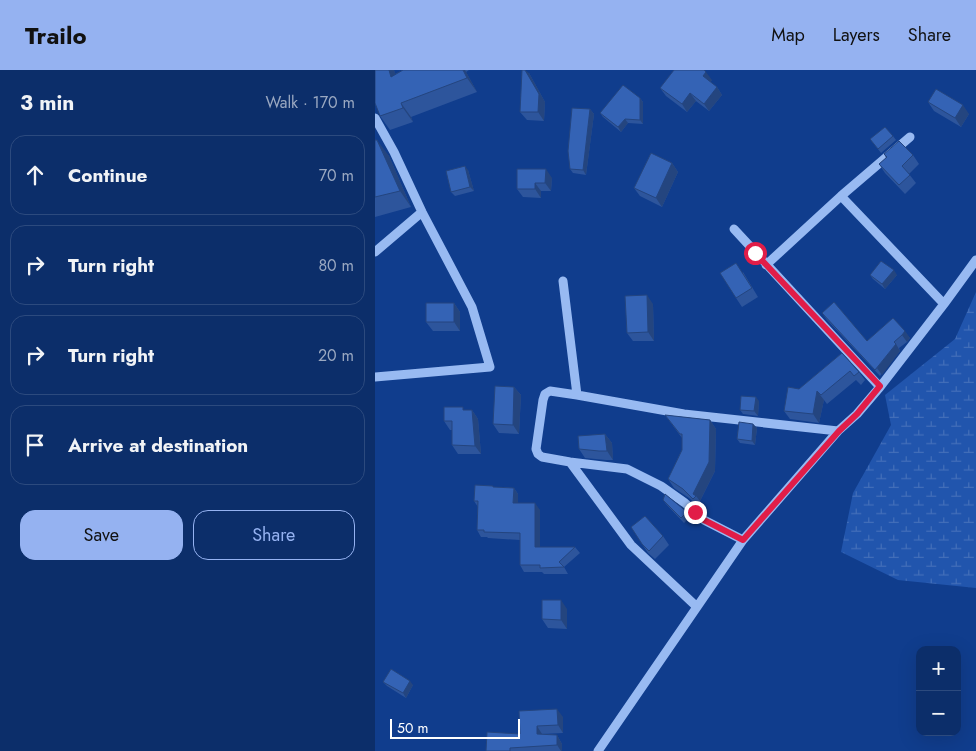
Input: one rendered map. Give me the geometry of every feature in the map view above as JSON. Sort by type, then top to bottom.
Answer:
[{"type":"street","points":[[375,118],[472,307],[490,367],[375,377]]},
{"type":"street","points":[[766,264],[910,137]]},
{"type":"street","points":[[841,196],[944,304]]},
{"type":"street","points":[[375,252],[422,212]]},
{"type":"street","points":[[734,230],[880,386]]},
{"type":"street","points":[[598,751],[743,540],[839,431],[857,414],[944,304],[976,260]]},
{"type":"street","points":[[563,281],[577,396]]},
{"type":"street","points":[[743,540],[704,520],[685,503],[661,486],[627,468],[570,462],[543,457],[538,454],[536,449],[545,394],[550,391],[684,414],[839,431]]},
{"type":"street","points":[[570,462],[631,545],[697,607]]},
{"type":"green space","points":[[976,292],[976,588],[898,580],[841,552],[853,493],[891,425],[885,395],[955,339]]},
{"type":"building","points":[[375,70],[389,70],[391,77],[403,70],[463,70],[467,78],[401,103],[403,108],[380,116],[375,103]]},
{"type":"building","points":[[522,70],[525,70],[539,94],[538,112],[520,112]]},
{"type":"building","points":[[674,70],[704,70],[706,72],[703,76],[717,87],[704,104],[690,93],[682,104],[660,88]]},
{"type":"building","points":[[623,85],[640,98],[640,120],[625,119],[618,127],[600,113]]},
{"type":"building","points":[[936,89],[963,105],[955,118],[928,102]]},
{"type":"building","points":[[572,108],[590,109],[583,170],[570,169],[568,151]]},
{"type":"building","points":[[885,127],[893,136],[878,149],[870,139]]},
{"type":"building","points":[[375,140],[377,140],[400,191],[375,197]]},
{"type":"building","points":[[899,141],[913,155],[902,166],[910,175],[899,185],[879,164],[887,157],[884,154]]},
{"type":"building","points":[[651,153],[672,163],[656,198],[634,188]]},
{"type":"building","points":[[465,166],[470,187],[451,192],[446,171]]},
{"type":"building","points":[[517,169],[546,169],[545,183],[535,183],[535,189],[517,189]]},
{"type":"building","points":[[881,261],[894,270],[882,284],[870,275]]},
{"type":"building","points":[[736,263],[752,288],[736,298],[720,273]]},
{"type":"building","points":[[647,295],[648,332],[627,333],[625,296]]},
{"type":"building","points":[[834,302],[867,341],[893,318],[905,331],[894,342],[896,344],[875,370],[822,313]]},
{"type":"building","points":[[426,303],[454,303],[454,322],[426,322]]},
{"type":"building","points":[[842,353],[859,372],[854,376],[850,371],[821,395],[817,391],[813,414],[784,411],[788,387],[799,389]]},
{"type":"building","points":[[495,386],[514,387],[513,425],[493,424]]},
{"type":"building","points":[[741,396],[756,397],[754,411],[740,410]]},
{"type":"building","points":[[444,407],[463,407],[463,410],[472,410],[475,446],[452,445],[452,421],[444,421]]},
{"type":"building","points":[[665,415],[710,420],[709,462],[693,494],[696,496],[693,499],[683,489],[668,479],[682,450],[682,434]]},
{"type":"building","points":[[739,422],[753,424],[752,441],[737,439]]},
{"type":"building","points":[[605,434],[607,451],[579,449],[578,436]]},
{"type":"building","points":[[475,485],[514,488],[513,503],[535,503],[535,547],[575,547],[559,562],[564,567],[540,568],[540,565],[520,565],[520,533],[484,532],[484,530],[477,530],[478,501],[474,501]]},
{"type":"building","points":[[665,494],[687,512],[681,518],[663,500]]},
{"type":"building","points":[[645,516],[663,536],[649,551],[631,527]]},
{"type":"building","points":[[542,600],[561,600],[561,620],[542,619]]},
{"type":"building","points":[[391,669],[410,681],[403,693],[383,682]]},
{"type":"building","points":[[557,709],[558,725],[537,726],[537,734],[557,735],[557,745],[510,748],[510,751],[486,751],[487,732],[520,734],[519,711]]},
{"type":"route","points":[[695,512],[704,520],[743,540],[880,386],[755,253]]}]
